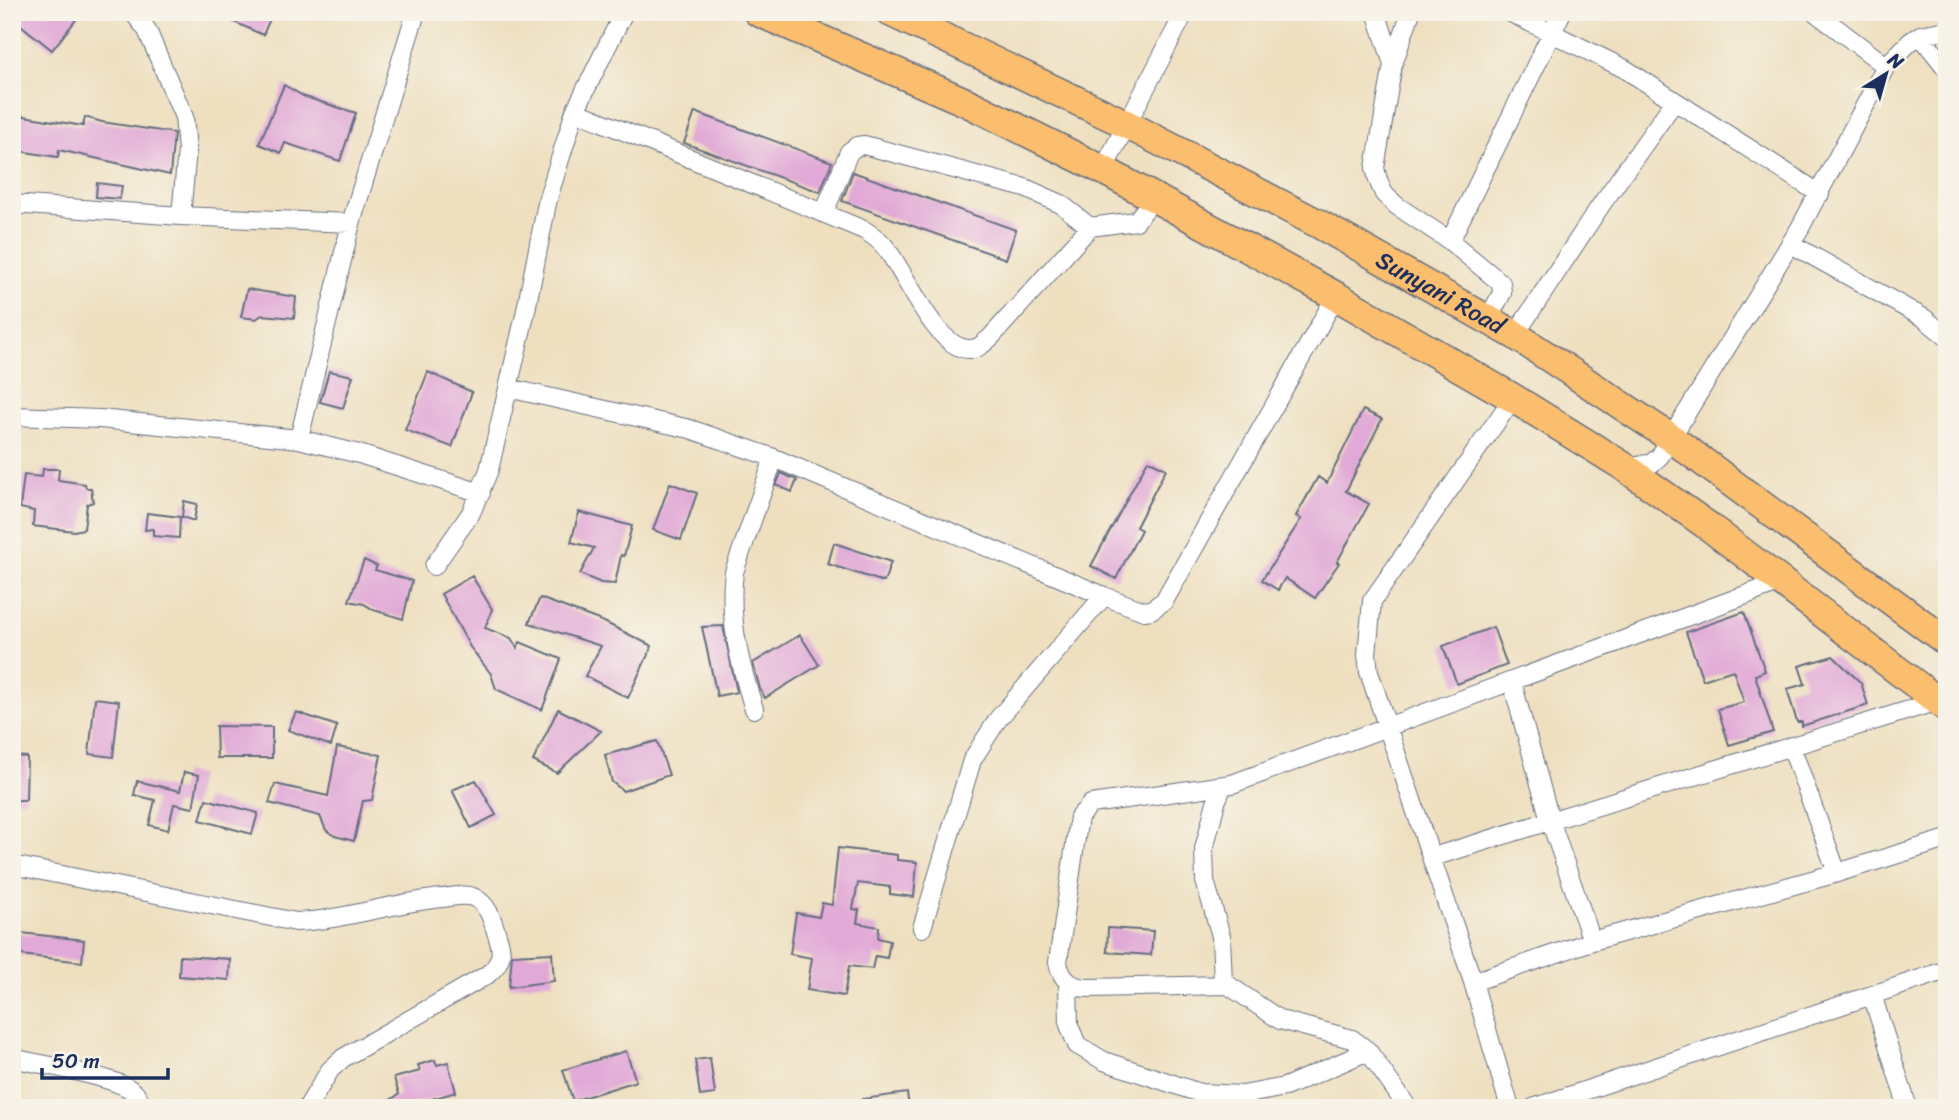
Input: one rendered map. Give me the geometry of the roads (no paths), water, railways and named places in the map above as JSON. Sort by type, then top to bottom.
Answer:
[{"type":"main road","points":[[758,12],[968,103],[1104,170],[1336,296],[1513,398],[1623,466],[1942,704]]},
{"type":"main road","name":"Sunyani Road","points":[[890,12],[1126,124],[1320,225],[1515,335],[1671,438],[1947,642]]},
{"type":"street","points":[[133,12],[147,30],[184,117],[187,150],[181,216]]},
{"type":"street","points":[[299,439],[351,223],[416,12]]},
{"type":"street","points":[[433,566],[471,513],[489,470],[548,198],[575,111],[624,12]]},
{"type":"street","points":[[1104,170],[1185,12]]},
{"type":"street","points":[[1376,12],[1394,64]]},
{"type":"street","points":[[1411,12],[1394,64],[1375,168],[1378,180],[1384,194],[1397,205],[1450,241],[1501,283],[1502,293],[1488,319]]},
{"type":"street","points":[[1509,12],[1551,35],[1625,69],[1820,194]]},
{"type":"street","points":[[1450,241],[1562,12]]},
{"type":"street","points":[[1815,12],[1839,21],[1886,66]]},
{"type":"street","points":[[1623,466],[1651,464],[1660,456],[1820,194],[1886,66],[1910,42],[1920,36],[1947,30]]},
{"type":"street","points":[[1920,36],[1947,69]]},
{"type":"street","points":[[1515,335],[1601,205],[1674,102]]},
{"type":"street","points":[[575,111],[876,237],[939,331],[953,345],[968,349],[979,347],[991,337],[1090,227],[1136,221],[1154,198]]},
{"type":"street","points":[[824,213],[849,152],[864,145],[1025,188],[1061,204],[1090,227]]},
{"type":"street","points":[[12,204],[181,216],[351,223]]},
{"type":"street","points":[[1791,244],[1904,306],[1947,337]]},
{"type":"street","points":[[508,388],[690,429],[774,458],[1144,611],[1151,610],[1164,601],[1336,296]]},
{"type":"street","points":[[1510,1108],[1433,857],[1369,672],[1367,654],[1373,601],[1513,398]]},
{"type":"street","points":[[12,416],[100,419],[299,439],[359,454],[481,493]]},
{"type":"street","points":[[754,709],[738,651],[732,585],[734,572],[774,458]]},
{"type":"street","points":[[1408,1108],[1368,1051],[1352,1039],[1280,1020],[1233,987],[1223,984],[1077,988],[1068,982],[1060,973],[1059,962],[1079,817],[1091,804],[1223,786],[1389,728],[1781,582]]},
{"type":"street","points":[[922,928],[972,760],[984,737],[1104,596]]},
{"type":"street","points":[[1512,682],[1550,820],[1592,941]]},
{"type":"street","points":[[1433,857],[1791,746],[1942,704]]},
{"type":"street","points":[[1791,746],[1837,873]]},
{"type":"street","points":[[1223,786],[1216,802],[1205,849],[1205,881],[1222,936],[1223,984]]},
{"type":"street","points":[[1473,982],[1592,941],[1837,873],[1947,839]]},
{"type":"street","points":[[12,865],[296,922],[415,900],[465,895],[482,903],[489,911],[501,948],[501,960],[496,968],[343,1058],[330,1070],[307,1108]]},
{"type":"street","points":[[1533,1108],[1947,970]]},
{"type":"street","points":[[1068,982],[1069,1025],[1077,1045],[1104,1061],[1200,1093],[1243,1096],[1285,1087],[1368,1051]]},
{"type":"street","points":[[1872,995],[1908,1108]]},
{"type":"street","points":[[12,1058],[114,1082],[130,1089],[141,1101],[143,1108]]}]
